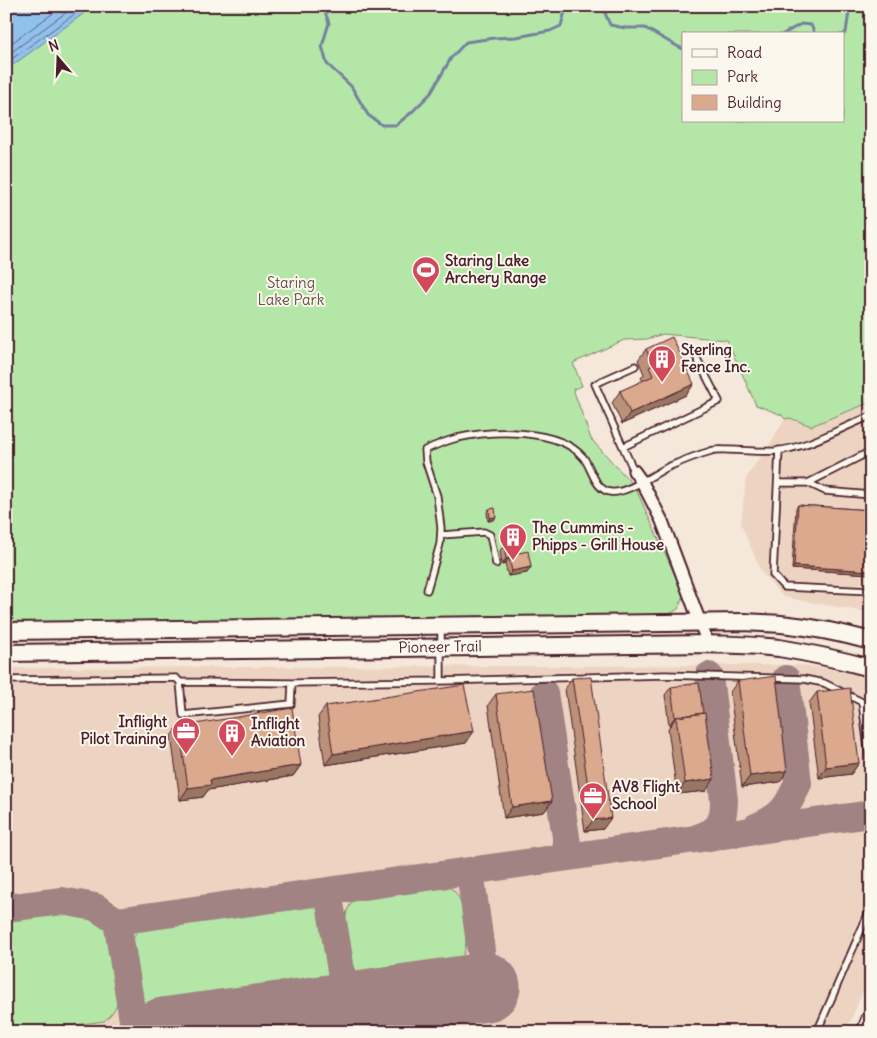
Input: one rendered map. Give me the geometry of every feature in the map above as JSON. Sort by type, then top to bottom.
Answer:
[{"type":"main road","name":"Pioneer Trail","points":[[6,631],[700,622],[781,624],[844,634],[871,641]]},
{"type":"main road","name":"Pioneer Trail","points":[[6,653],[708,644],[778,648],[871,668]]},
{"type":"main road","points":[[866,1032],[871,1019]]},
{"type":"street","points":[[634,471],[642,482],[662,521],[708,644]]},
{"type":"lane","points":[[623,446],[719,402],[693,351]]},
{"type":"lane","points":[[634,471],[595,384],[635,366]]},
{"type":"lane","points":[[427,590],[440,544],[441,528],[437,496],[426,462],[425,450],[438,444],[456,438],[494,433],[514,433],[557,440],[576,450],[588,464],[600,487],[611,492],[642,482],[668,468],[712,450],[775,451],[808,444],[871,416]]},
{"type":"lane","points":[[779,450],[773,575],[784,587],[871,591]]},
{"type":"lane","points":[[808,483],[871,451]]},
{"type":"lane","points":[[778,483],[808,483],[825,491],[871,494]]},
{"type":"lane","points":[[441,535],[484,532],[490,535],[496,564]]},
{"type":"lane","points":[[441,626],[442,681]]},
{"type":"lane","points":[[180,682],[442,681],[665,675],[804,680],[824,683],[862,702],[871,771]]},
{"type":"lane","points":[[6,680],[176,678],[180,682],[184,715],[291,704],[292,683]]},
{"type":"lane","points":[[817,1032],[871,906]]},
{"type":"shaded area","points":[[871,402],[871,613],[783,597],[761,571],[741,524],[746,478],[785,419]]},
{"type":"shaded area","points":[[801,665],[847,671],[871,677],[871,972],[846,1032],[6,1032],[6,668]]},
{"type":"green space","name":"Staring Lake Park","points":[[6,6],[871,6],[871,402],[811,426],[790,418],[785,419],[782,415],[756,405],[727,340],[663,334],[647,339],[624,340],[573,363],[582,386],[573,389],[591,439],[635,487],[684,595],[678,609],[668,615],[6,625]]},
{"type":"green space","points":[[439,884],[451,888],[458,896],[462,906],[466,942],[463,955],[459,961],[446,971],[434,975],[373,983],[366,982],[360,978],[352,967],[345,920],[351,903],[365,894]]},
{"type":"green space","points":[[301,903],[316,908],[325,919],[332,972],[328,981],[318,991],[158,1013],[146,1008],[137,998],[130,948],[136,934],[144,927]]},
{"type":"green space","points":[[57,911],[88,915],[100,922],[105,928],[109,936],[118,999],[116,1005],[104,1021],[24,1032],[6,1031],[6,917]]},
{"type":"green space","points":[[315,1027],[329,1028],[333,1032],[279,1032]]},
{"type":"water","points":[[6,6],[94,6],[6,70]]},
{"type":"building","name":"Sterling Fence Inc.","points":[[672,337],[694,384],[630,413],[620,391],[653,376],[649,367],[653,365],[646,349]]},
{"type":"building","points":[[798,505],[871,510],[871,571],[794,566]]},
{"type":"building","points":[[495,508],[496,517],[490,518],[489,509]]},
{"type":"building","points":[[517,543],[519,553],[528,551],[531,567],[512,571],[509,558],[506,559],[504,545]]},
{"type":"building","points":[[776,676],[787,771],[750,776],[738,681]]},
{"type":"building","points":[[591,677],[611,818],[593,820],[572,678]]},
{"type":"building","points":[[699,683],[703,713],[675,717],[671,687]]},
{"type":"building","points":[[464,685],[474,731],[333,754],[326,706]]},
{"type":"building","points":[[850,688],[859,763],[826,767],[817,692]]},
{"type":"building","points":[[534,689],[552,801],[512,807],[496,694]]},
{"type":"building","name":"Inflight Aviation","points":[[292,708],[301,765],[210,780],[211,785],[188,788],[179,725],[183,726]]},
{"type":"building","points":[[705,713],[714,779],[685,783],[676,717]]},
{"type":"waterway","points":[[319,6],[324,9],[329,23],[322,46],[327,64],[351,86],[368,115],[382,125],[396,125],[412,112],[431,93],[451,58],[466,42],[516,37],[550,31],[561,26],[565,11],[562,6]]},
{"type":"waterway","points":[[606,6],[605,13],[610,25],[625,28],[645,28],[682,48]]},
{"type":"waterway","points":[[844,34],[846,32],[850,6]]},
{"type":"waterway","points":[[787,32],[801,24],[811,25],[814,32]]},
{"type":"taxiway","points":[[697,838],[719,825],[724,808],[709,676]]},
{"type":"taxiway","points":[[756,827],[772,819],[783,810],[791,799],[798,783],[786,679]]},
{"type":"taxiway","points":[[544,693],[569,857]]},
{"type":"taxiway","points":[[6,908],[62,901],[95,907],[117,921],[871,814]]},
{"type":"taxiway","points":[[470,871],[486,987]]},
{"type":"taxiway","points":[[328,891],[351,1032]]},
{"type":"taxiway","points":[[117,921],[135,1032]]},
{"type":"runway","points":[[164,1032],[486,987]]},
{"type":"place","name":"Staring Lake Archery Range","points":[[426,294]]},
{"type":"place","name":"Sterling Fence Inc.","points":[[662,383]]},
{"type":"place","name":"The Cummins - Phipps - Grill House","points":[[513,561]]},
{"type":"place","name":"Inflight Pilot Training","points":[[186,755]]},
{"type":"place","name":"Inflight Aviation","points":[[232,757]]},
{"type":"place","name":"AV8 Flight School","points":[[593,820]]}]
